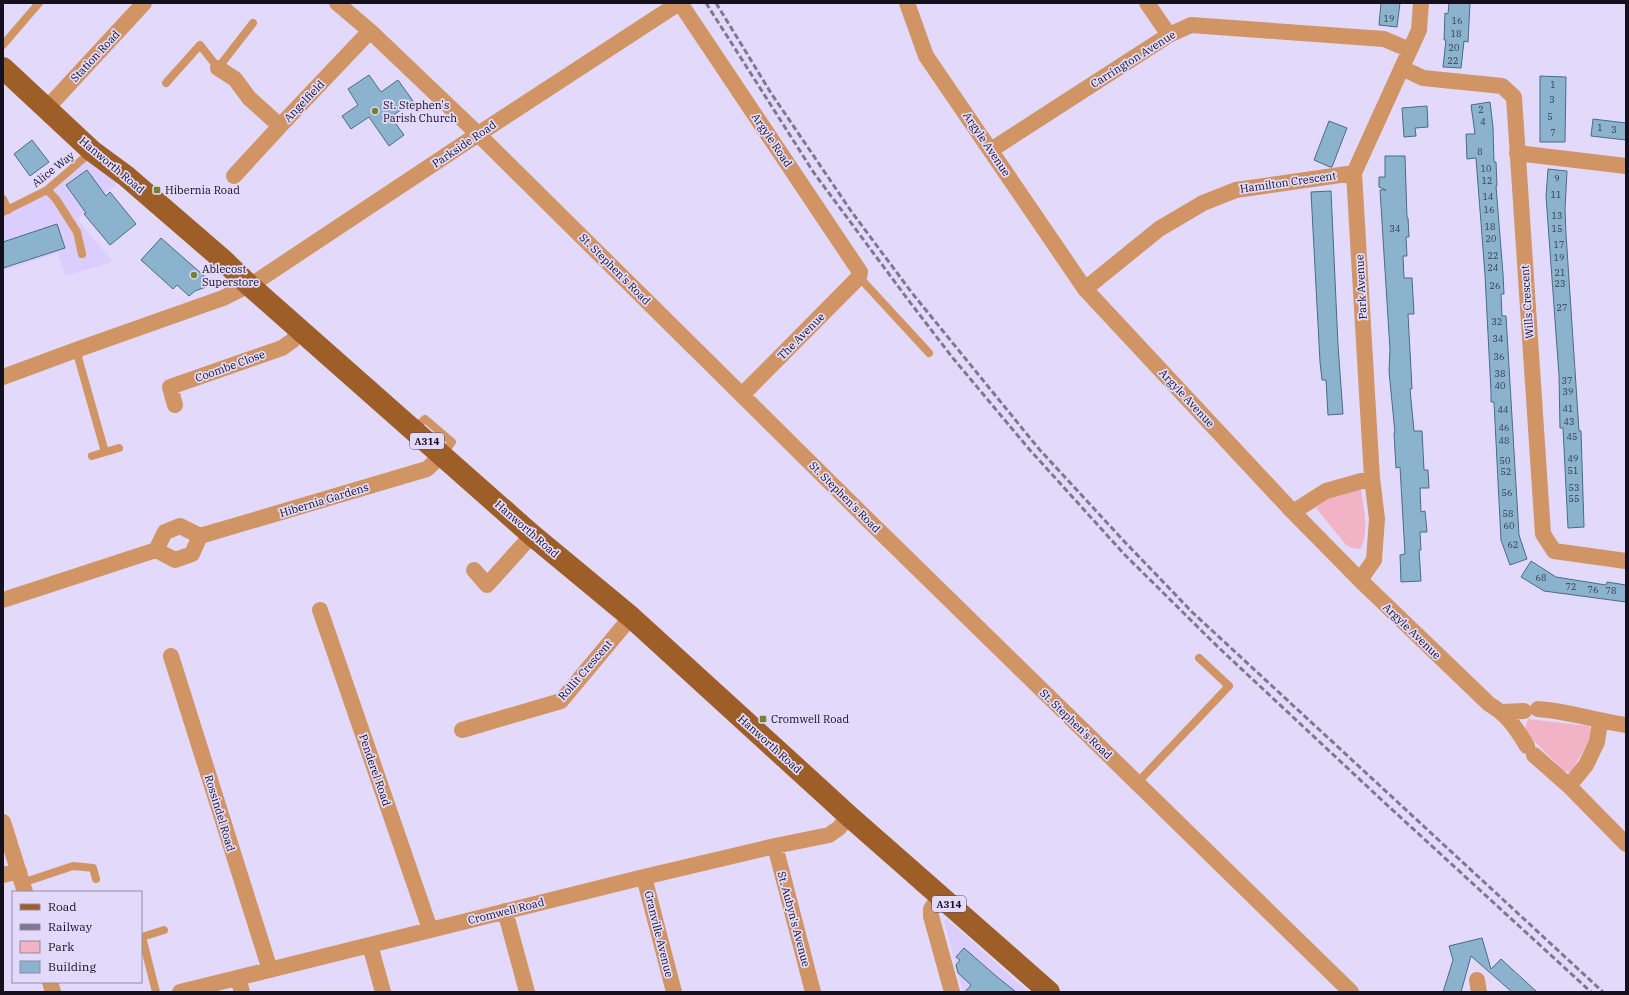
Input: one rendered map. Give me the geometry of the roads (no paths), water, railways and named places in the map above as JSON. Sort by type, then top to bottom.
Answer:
[{"type":"main road","name":"Hanworth Road","points":[[3,68],[92,151],[126,176],[222,259],[249,285],[532,535],[631,617],[849,816],[1049,992]]},
{"type":"street","name":"Station Road","points":[[47,108],[144,3]]},
{"type":"street","name":"St. Stephen's Road","points":[[337,3],[370,32],[478,134],[867,519],[1351,992]]},
{"type":"street","name":"Parkside Road","points":[[249,285],[257,282],[478,134],[679,3]]},
{"type":"street","name":"Argyle Road","points":[[679,3],[860,272],[860,278]]},
{"type":"street","name":"Argyle Avenue","points":[[907,3],[926,56],[1085,289],[1293,512],[1360,580],[1489,704],[1502,712],[1512,722],[1531,750],[1626,844]]},
{"type":"street","points":[[1147,3],[1169,35]]},
{"type":"street","name":"Park Avenue","points":[[1360,580],[1374,560],[1377,519],[1372,478],[1354,173],[1419,30],[1421,3]]},
{"type":"street","name":"Carrington Avenue","points":[[991,150],[1169,35],[1191,25],[1384,40],[1410,50]]},
{"type":"street","name":"Angelfield","points":[[218,68],[235,79],[249,98],[280,126],[370,32]]},
{"type":"street","name":"Wills Crescent","points":[[1402,68],[1423,78],[1502,86],[1514,97],[1543,534],[1554,551],[1626,561]]},
{"type":"street","points":[[234,176],[280,126]]},
{"type":"street","points":[[1517,153],[1626,166]]},
{"type":"street","name":"Hamilton Crescent","points":[[1085,289],[1159,229],[1203,203],[1236,190],[1354,173]]},
{"type":"street","name":"The Avenue","points":[[742,395],[860,278]]},
{"type":"street","points":[[3,378],[76,350],[223,298],[249,285]]},
{"type":"street","name":"Coombe Close","points":[[175,405],[170,387],[282,348],[292,341],[301,330]]},
{"type":"street","name":"Hibernia Gardens","points":[[200,536],[427,469],[442,455]]},
{"type":"street","points":[[1293,512],[1326,491],[1372,478]]},
{"type":"street","points":[[3,600],[156,550],[165,532],[180,526],[200,536],[192,554],[175,560],[156,550]]},
{"type":"street","points":[[474,570],[487,585],[532,535]]},
{"type":"street","name":"Penderel Road","points":[[320,610],[430,930]]},
{"type":"street","name":"Rollit Crescent","points":[[462,730],[561,701],[631,617]]},
{"type":"street","name":"Rossindel Road","points":[[171,656],[270,970]]},
{"type":"street","points":[[1502,712],[1554,710],[1600,721],[1626,725]]},
{"type":"street","points":[[1569,786],[1586,765],[1597,742],[1600,721]]},
{"type":"street","name":"Cromwell Road","points":[[180,992],[240,985],[270,970],[644,877],[775,846],[829,835],[839,828],[849,816]]},
{"type":"street","points":[[3,822],[22,882]]},
{"type":"street","name":"St. Aubyn's Avenue","points":[[775,846],[813,992]]},
{"type":"street","points":[[3,875],[22,882]]},
{"type":"street","name":"Granville Avenue","points":[[644,877],[674,992]]},
{"type":"street","points":[[941,896],[931,909],[931,916],[952,992]]},
{"type":"street","points":[[505,911],[527,992]]},
{"type":"street","points":[[370,945],[383,992]]},
{"type":"lane","points":[[3,45],[38,3]]},
{"type":"lane","points":[[166,84],[200,45],[218,68],[253,23]]},
{"type":"lane","name":"Alice Way","points":[[5,211],[47,190],[92,151]]},
{"type":"lane","points":[[47,190],[56,199],[77,232],[82,254]]},
{"type":"lane","points":[[3,199],[5,211]]},
{"type":"lane","points":[[860,278],[928,353]]},
{"type":"lane","points":[[76,350],[105,452]]},
{"type":"lane","points":[[92,456],[119,448]]},
{"type":"lane","points":[[1137,783],[1229,686],[1200,658]]},
{"type":"lane","points":[[22,882],[73,866],[93,868],[96,879]]},
{"type":"lane","points":[[156,992],[142,937],[164,930]]},
{"type":"railway","points":[[706,3],[814,173],[952,357],[1029,449],[1125,555],[1218,647],[1591,992]]},
{"type":"railway","points":[[716,3],[771,93],[851,211],[912,293],[1039,449],[1192,612],[1603,992]]},
{"type":"place","name":"St. Stephen's Parish Church","points":[[375,111]]},
{"type":"place","name":"Hibernia Road","points":[[157,190]]},
{"type":"place","name":"Ablecost Superstore","points":[[194,275]]},
{"type":"place","name":"Cromwell Road","points":[[763,719]]}]
